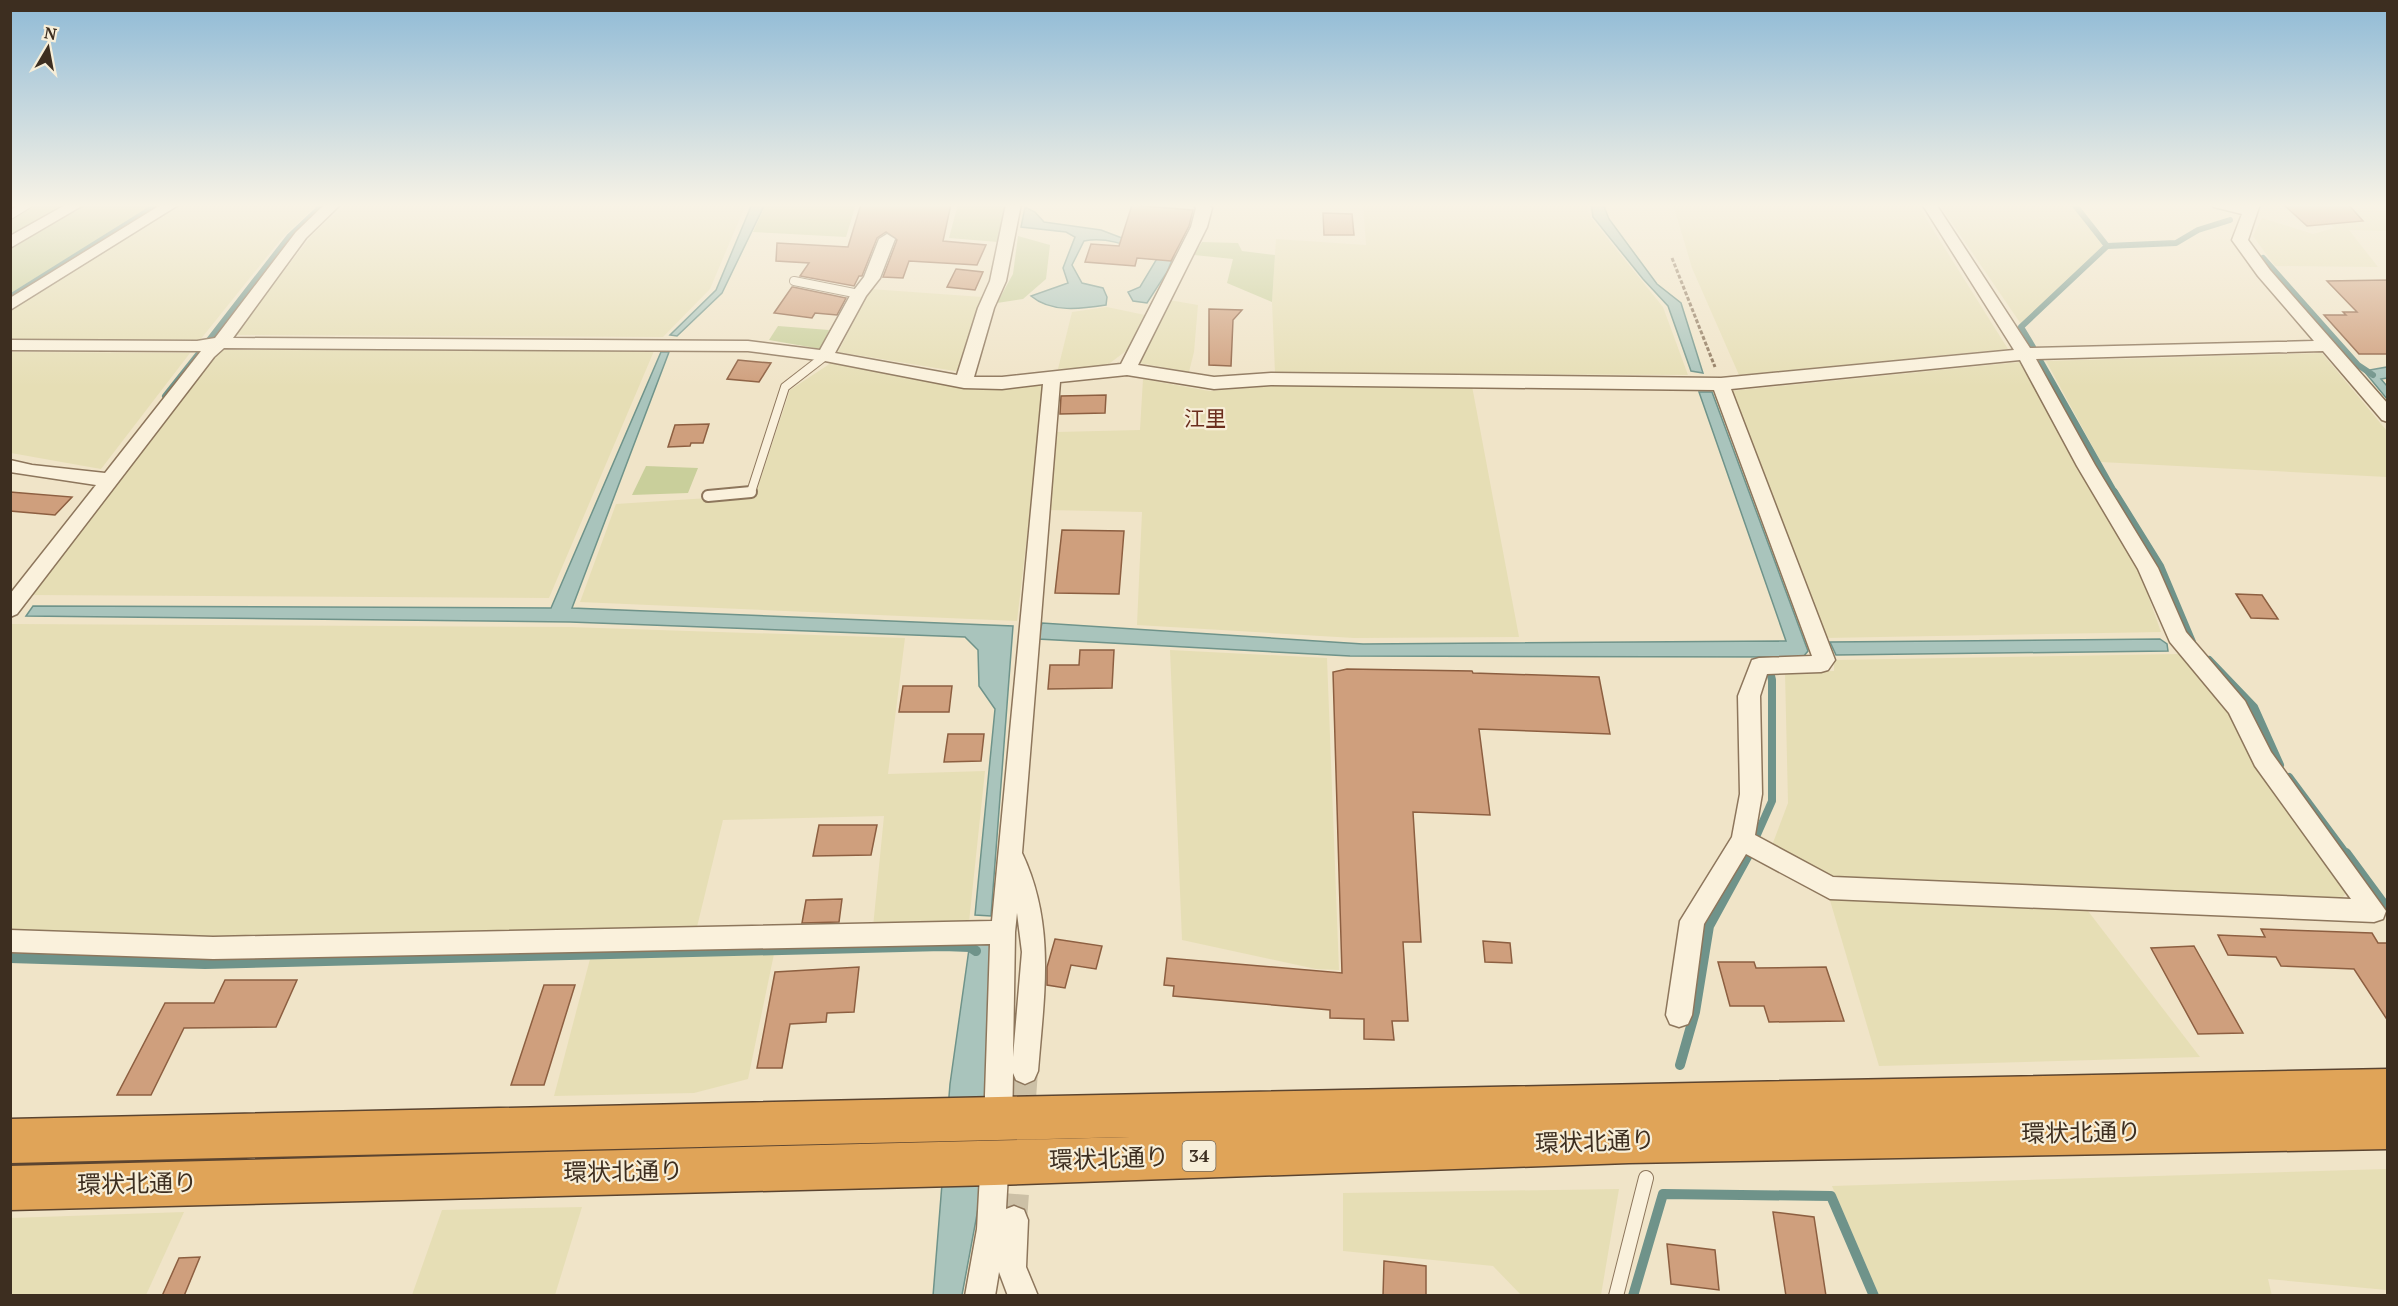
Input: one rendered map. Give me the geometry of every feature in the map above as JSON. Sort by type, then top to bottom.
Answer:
[{"type":"highway","name":"環状北通り","points":[[10,1141],[998,1118],[2388,1090]]},
{"type":"highway","name":"環状北通り","points":[[10,1188],[994,1163],[1629,1141],[2388,1128]]},
{"type":"street","points":[[10,305],[74,265]]},
{"type":"street","points":[[10,609],[101,479],[208,353],[220,343],[279,265]]},
{"type":"street","points":[[825,356],[859,294],[872,278],[877,265]]},
{"type":"street","points":[[964,382],[1001,265]]},
{"type":"street","points":[[1127,369],[1180,265]]},
{"type":"street","points":[[1752,846],[1830,888],[2374,911],[2263,759],[2237,707],[2177,636],[2148,568],[2086,466],[2025,354],[1968,265]]},
{"type":"street","points":[[2258,265],[2388,416]]},
{"type":"street","points":[[10,345],[197,346],[220,343],[747,346],[825,356],[964,382],[1002,382],[1127,369],[1215,383],[1271,379],[1709,381],[2025,354],[2328,346]]},
{"type":"street","points":[[980,1296],[991,1229],[998,1118],[1003,932],[1052,377]]},
{"type":"street","points":[[1679,1014],[1692,921],[1752,846],[1749,696],[1768,666],[1821,664],[1824,660],[1709,381]]},
{"type":"street","points":[[10,466],[32,471],[101,479]]},
{"type":"street","points":[[1011,852],[1028,905],[1034,952],[1025,1071]]},
{"type":"street","points":[[10,941],[213,948],[1003,932]]},
{"type":"street","points":[[1014,1220],[1011,1267],[1023,1296]]},
{"type":"lane","points":[[794,281],[859,294]]},
{"type":"lane","points":[[708,496],[751,492],[785,387],[825,356]]},
{"type":"lane","points":[[1616,1296],[1646,1178]]},
{"type":"path","points":[[1674,265],[1709,381]]},
{"type":"shaded area","points":[[78,265],[260,265],[200,340],[11,344],[10,306]]},
{"type":"shaded area","points":[[289,265],[720,265],[710,289],[663,337],[234,335]]},
{"type":"shaded area","points":[[1274,265],[1629,265],[1663,307],[1688,375],[1275,373],[1272,302]]},
{"type":"shaded area","points":[[1691,265],[1955,265],[2008,349],[1739,375]]},
{"type":"shaded area","points":[[1981,265],[2089,265],[2023,327]]},
{"type":"shaded area","points":[[2376,265],[2378,267],[2275,266]]},
{"type":"shaded area","points":[[870,289],[982,297],[961,372],[838,352]]},
{"type":"shaded area","points":[[1169,300],[1198,305],[1194,352],[1189,372],[1139,363],[1130,348],[1106,366],[1058,369],[1072,312],[1107,307],[1145,315]]},
{"type":"shaded area","points":[[219,350],[654,351],[549,598],[29,595]]},
{"type":"shaded area","points":[[11,352],[190,353],[101,469],[11,453]]},
{"type":"shaded area","points":[[2322,353],[2387,431],[2387,477],[2101,462],[2046,361]]},
{"type":"shaded area","points":[[2020,362],[2138,567],[2161,632],[1825,638],[1731,391]]},
{"type":"shaded area","points":[[831,363],[978,390],[1045,384],[1017,621],[580,602],[616,504],[755,495],[790,390]]},
{"type":"shaded area","points":[[1143,379],[1209,391],[1274,386],[1472,386],[1519,637],[1354,638],[1137,625],[1142,512],[1048,510],[1057,432],[1140,430]]},
{"type":"shaded area","points":[[11,624],[569,627],[905,638],[888,774],[985,771],[969,922],[873,927],[884,816],[723,820],[696,931],[215,940],[11,931]]},
{"type":"shaded area","points":[[1170,650],[1327,658],[1339,970],[1316,969],[1182,940]]},
{"type":"shaded area","points":[[2179,654],[2229,708],[2348,891],[2342,898],[1824,879],[1771,848],[1788,803],[1785,672],[1834,671],[1834,660]]},
{"type":"shaded area","points":[[1829,897],[2088,911],[2200,1057],[1879,1066]]},
{"type":"shaded area","points":[[774,954],[748,1079],[694,1093],[554,1096],[590,959]]},
{"type":"shaded area","points":[[2387,1169],[2387,1290],[2268,1279],[2272,1296],[1879,1295],[1832,1186]]},
{"type":"shaded area","points":[[1619,1189],[1601,1295],[1521,1295],[1493,1266],[1343,1251],[1343,1193]]},
{"type":"shaded area","points":[[582,1207],[555,1295],[412,1295],[442,1210]]},
{"type":"shaded area","points":[[184,1212],[146,1295],[11,1295],[11,1218]]},
{"type":"green space","points":[[11,265],[56,265],[11,293]]},
{"type":"green space","points":[[1014,265],[1048,265],[1046,279],[1023,299],[997,303],[1013,274]]},
{"type":"green space","points":[[1232,265],[1274,265],[1272,302],[1227,283]]},
{"type":"green space","points":[[778,326],[829,330],[821,349],[769,340]]},
{"type":"green space","points":[[646,466],[698,468],[688,493],[632,495]]},
{"type":"water","points":[[726,265],[736,265],[722,293],[677,336],[670,335],[716,290]]},
{"type":"water","points":[[1064,265],[1072,265],[1082,283],[1103,288],[1107,297],[1106,305],[1077,308],[1057,307],[1031,296],[1068,283]]},
{"type":"water","points":[[1153,265],[1170,265],[1147,303],[1133,301],[1128,292],[1140,287]]},
{"type":"water","points":[[1632,265],[1643,265],[1657,284],[1681,303],[1703,373],[1691,371],[1668,306]]},
{"type":"water","points":[[661,352],[669,352],[572,608],[1013,626],[991,916],[975,915],[995,709],[979,686],[978,650],[965,637],[570,622],[26,616],[33,606],[551,608]]},
{"type":"water","points":[[2387,367],[2387,378],[2381,379],[2387,386],[2387,399],[2364,371]]},
{"type":"water","points":[[1699,392],[1712,392],[1808,651],[1803,657],[1350,656],[1038,639],[1042,623],[1363,644],[1786,641]]},
{"type":"water","points":[[2160,639],[2167,644],[2168,651],[1836,655],[1830,642]]},
{"type":"water","points":[[970,942],[990,942],[987,1082],[978,1209],[962,1295],[933,1296],[950,1084]]},
{"type":"building","points":[[808,265],[866,265],[862,276],[859,276],[854,286],[800,276]]},
{"type":"building","points":[[888,265],[908,265],[903,278],[883,277]]},
{"type":"building","points":[[956,269],[983,272],[975,290],[947,287]]},
{"type":"building","points":[[2388,280],[2388,354],[2359,354],[2324,315],[2346,315],[2343,312],[2357,312],[2327,281]]},
{"type":"building","points":[[792,287],[846,298],[837,315],[815,313],[812,318],[774,313]]},
{"type":"building","points":[[1209,309],[1242,310],[1233,320],[1231,366],[1209,365]]},
{"type":"building","points":[[738,360],[771,363],[759,382],[727,379]]},
{"type":"building","points":[[1106,395],[1105,413],[1060,414],[1061,396]]},
{"type":"building","points":[[709,424],[703,443],[668,447],[675,425]]},
{"type":"building","points":[[10,492],[72,497],[55,515],[10,511]]},
{"type":"building","points":[[1062,530],[1124,531],[1119,594],[1055,593]]},
{"type":"building","points":[[2236,594],[2262,595],[2278,619],[2251,618]]},
{"type":"building","points":[[1080,650],[1114,650],[1112,688],[1048,689],[1050,665],[1079,665]]},
{"type":"building","points":[[1347,669],[1472,671],[1473,673],[1599,677],[1610,734],[1479,729],[1490,815],[1413,812],[1421,942],[1403,942],[1408,1021],[1392,1021],[1394,1040],[1364,1039],[1364,1019],[1330,1018],[1330,1010],[1173,996],[1174,986],[1164,985],[1167,958],[1342,973],[1333,672]]},
{"type":"building","points":[[903,686],[952,686],[949,712],[899,712]]},
{"type":"building","points":[[948,734],[984,734],[981,761],[944,762]]},
{"type":"building","points":[[819,825],[877,825],[871,855],[813,856]]},
{"type":"building","points":[[842,899],[839,922],[802,923],[806,900]]},
{"type":"building","points":[[2261,929],[2372,933],[2378,943],[2388,943],[2388,1021],[2354,969],[2281,966],[2276,957],[2228,955],[2218,935],[2265,937]]},
{"type":"building","points":[[1055,939],[1102,946],[1096,969],[1071,965],[1065,988],[1047,985],[1047,967]]},
{"type":"building","points":[[1483,941],[1510,943],[1512,963],[1485,962]]},
{"type":"building","points":[[2194,946],[2243,1033],[2198,1034],[2151,948]]},
{"type":"building","points":[[1718,962],[1754,962],[1756,968],[1826,967],[1844,1021],[1769,1022],[1764,1006],[1730,1006]]},
{"type":"building","points":[[859,967],[854,1012],[827,1013],[826,1022],[790,1024],[782,1068],[757,1068],[775,972]]},
{"type":"building","points":[[225,980],[297,980],[276,1027],[184,1028],[151,1095],[117,1095],[165,1003],[214,1003]]},
{"type":"building","points":[[544,985],[575,985],[544,1085],[511,1085]]},
{"type":"building","points":[[1773,1212],[1814,1217],[1826,1296],[1786,1296]]},
{"type":"building","points":[[1667,1244],[1715,1250],[1719,1290],[1671,1284]]},
{"type":"building","points":[[200,1257],[184,1296],[162,1296],[179,1258]]},
{"type":"building","points":[[1384,1261],[1426,1266],[1426,1296],[1383,1296]]},
{"type":"waterway","points":[[10,297],[61,265]]},
{"type":"waterway","points":[[209,340],[267,265]]},
{"type":"waterway","points":[[2033,347],[2021,327],[2087,265]]},
{"type":"waterway","points":[[2269,265],[2358,365],[2373,375]]},
{"type":"waterway","points":[[165,396],[199,353]]},
{"type":"waterway","points":[[2041,362],[2115,493]]},
{"type":"waterway","points":[[2114,492],[2160,566],[2192,642]]},
{"type":"waterway","points":[[2209,660],[2254,707],[2280,765]]},
{"type":"waterway","points":[[1748,854],[1772,801],[1772,680],[1769,667]]},
{"type":"waterway","points":[[2289,777],[2347,855]]},
{"type":"waterway","points":[[2346,853],[2388,910]]},
{"type":"waterway","points":[[1680,1065],[1695,1012],[1709,926],[1748,854]]},
{"type":"waterway","points":[[10,958],[205,964],[943,946],[970,947],[976,951]]},
{"type":"waterway","points":[[1633,1296],[1663,1194],[1831,1196],[1874,1296]]},
{"type":"tunnel","points":[[1014,1220],[1025,1071]]},
{"type":"district","name":"江里","points":[[1205,419]]}]
